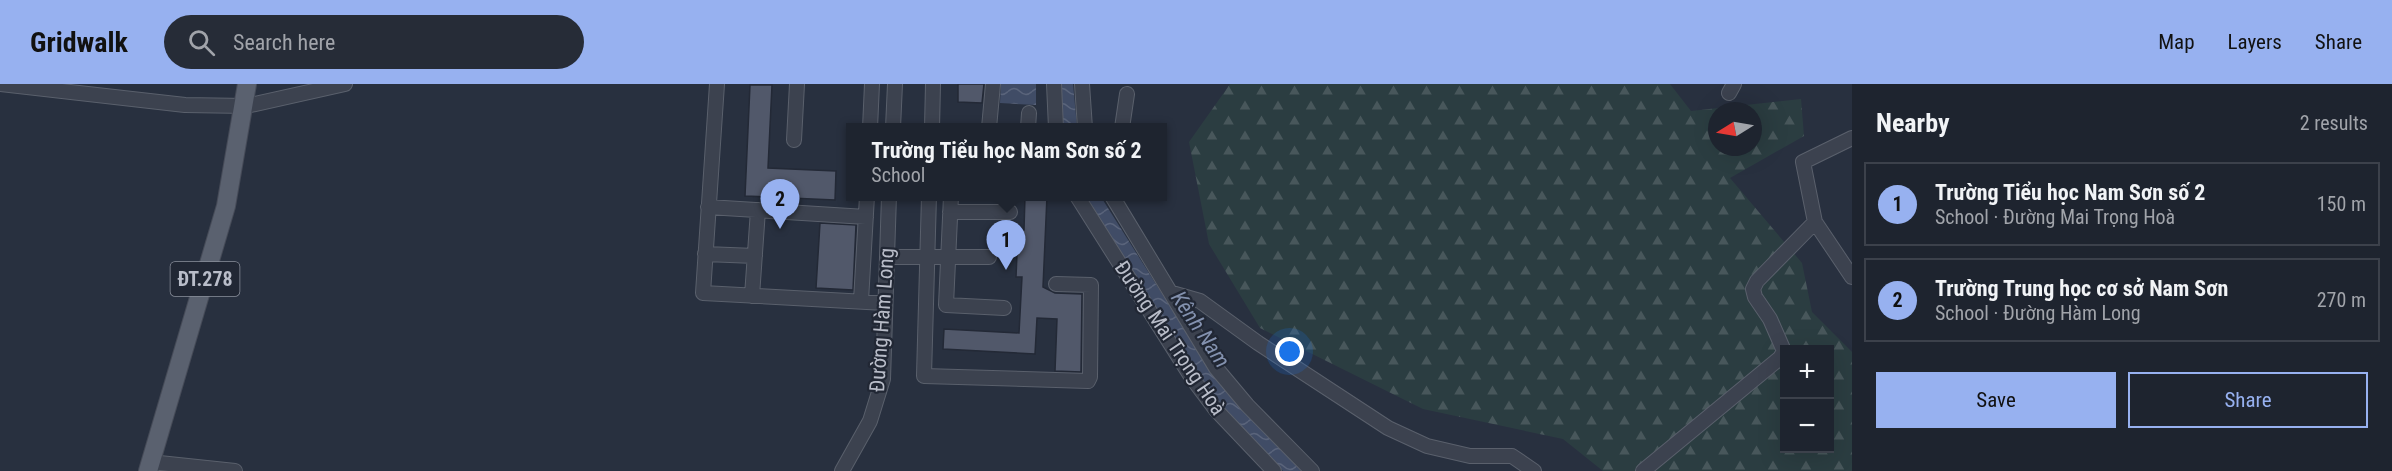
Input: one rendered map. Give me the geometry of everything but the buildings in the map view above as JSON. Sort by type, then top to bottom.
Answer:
[{"type":"main road","name":"ĐT.278","points":[[149,467],[226,206],[246,106],[247,84]]},
{"type":"street","points":[[0,84],[184,105],[246,106],[345,84]]},
{"type":"street","points":[[717,84],[703,293],[885,303]]},
{"type":"street","points":[[794,140],[797,84]]},
{"type":"street","points":[[870,123],[872,84]]},
{"type":"street","points":[[893,123],[896,84]]},
{"type":"street","points":[[932,123],[933,84]]},
{"type":"street","points":[[989,123],[993,84]]},
{"type":"street","points":[[1053,84],[1056,123]]},
{"type":"street","points":[[1082,84],[1085,123]]},
{"type":"street","points":[[1123,123],[1127,94]]},
{"type":"street","points":[[1852,138],[1803,162],[1815,222],[1852,277]]},
{"type":"street","points":[[861,301],[867,201]]},
{"type":"street","name":"Đường Hàm Long","points":[[842,471],[870,421],[883,379],[890,201]]},
{"type":"street","points":[[929,201],[924,376],[1088,381],[1090,377],[1091,285],[1056,284]]},
{"type":"street","points":[[951,201],[946,305],[1004,308]]},
{"type":"street","name":"Đường Mai Trọng Hoà","points":[[1080,201],[1192,378],[1216,410],[1274,471]]},
{"type":"street","points":[[1115,201],[1216,368],[1247,405],[1312,471]]},
{"type":"street","points":[[708,207],[866,217]]},
{"type":"street","points":[[752,296],[758,210]]},
{"type":"street","points":[[950,212],[1010,212]]},
{"type":"street","points":[[1643,471],[1780,358],[1784,351],[1782,341],[1755,297],[1754,289],[1757,280],[1815,222]]},
{"type":"street","points":[[705,254],[755,256]]},
{"type":"street","points":[[887,257],[989,257]]},
{"type":"street","points":[[1172,293],[1200,301],[1258,343],[1388,428],[1426,446],[1470,456],[1512,456],[1534,471]]},
{"type":"street","points":[[149,467],[235,471]]},
{"type":"green space","points":[[1230,84],[1670,84],[1691,111],[1708,109],[1708,156],[1762,156],[1762,103],[1801,99],[1804,136],[1730,178],[1802,263],[1812,312],[1852,352],[1852,471],[1603,471],[1563,439],[1423,409],[1260,328],[1209,244],[1189,142]]},
{"type":"water","points":[[1001,84],[1036,84],[1036,105],[1000,103]]},
{"type":"water","points":[[1059,84],[1073,84],[1077,123],[1062,123]]},
{"type":"water","name":"Kênh Nam","points":[[1086,201],[1104,201],[1217,381],[1301,471],[1283,471],[1208,391]]},
{"type":"place","name":"Trường Trung học cơ sở Nam Sơn","points":[[780,229]]},
{"type":"place","name":"Trường Tiểu học Nam Sơn số 2","points":[[1006,270]]}]
